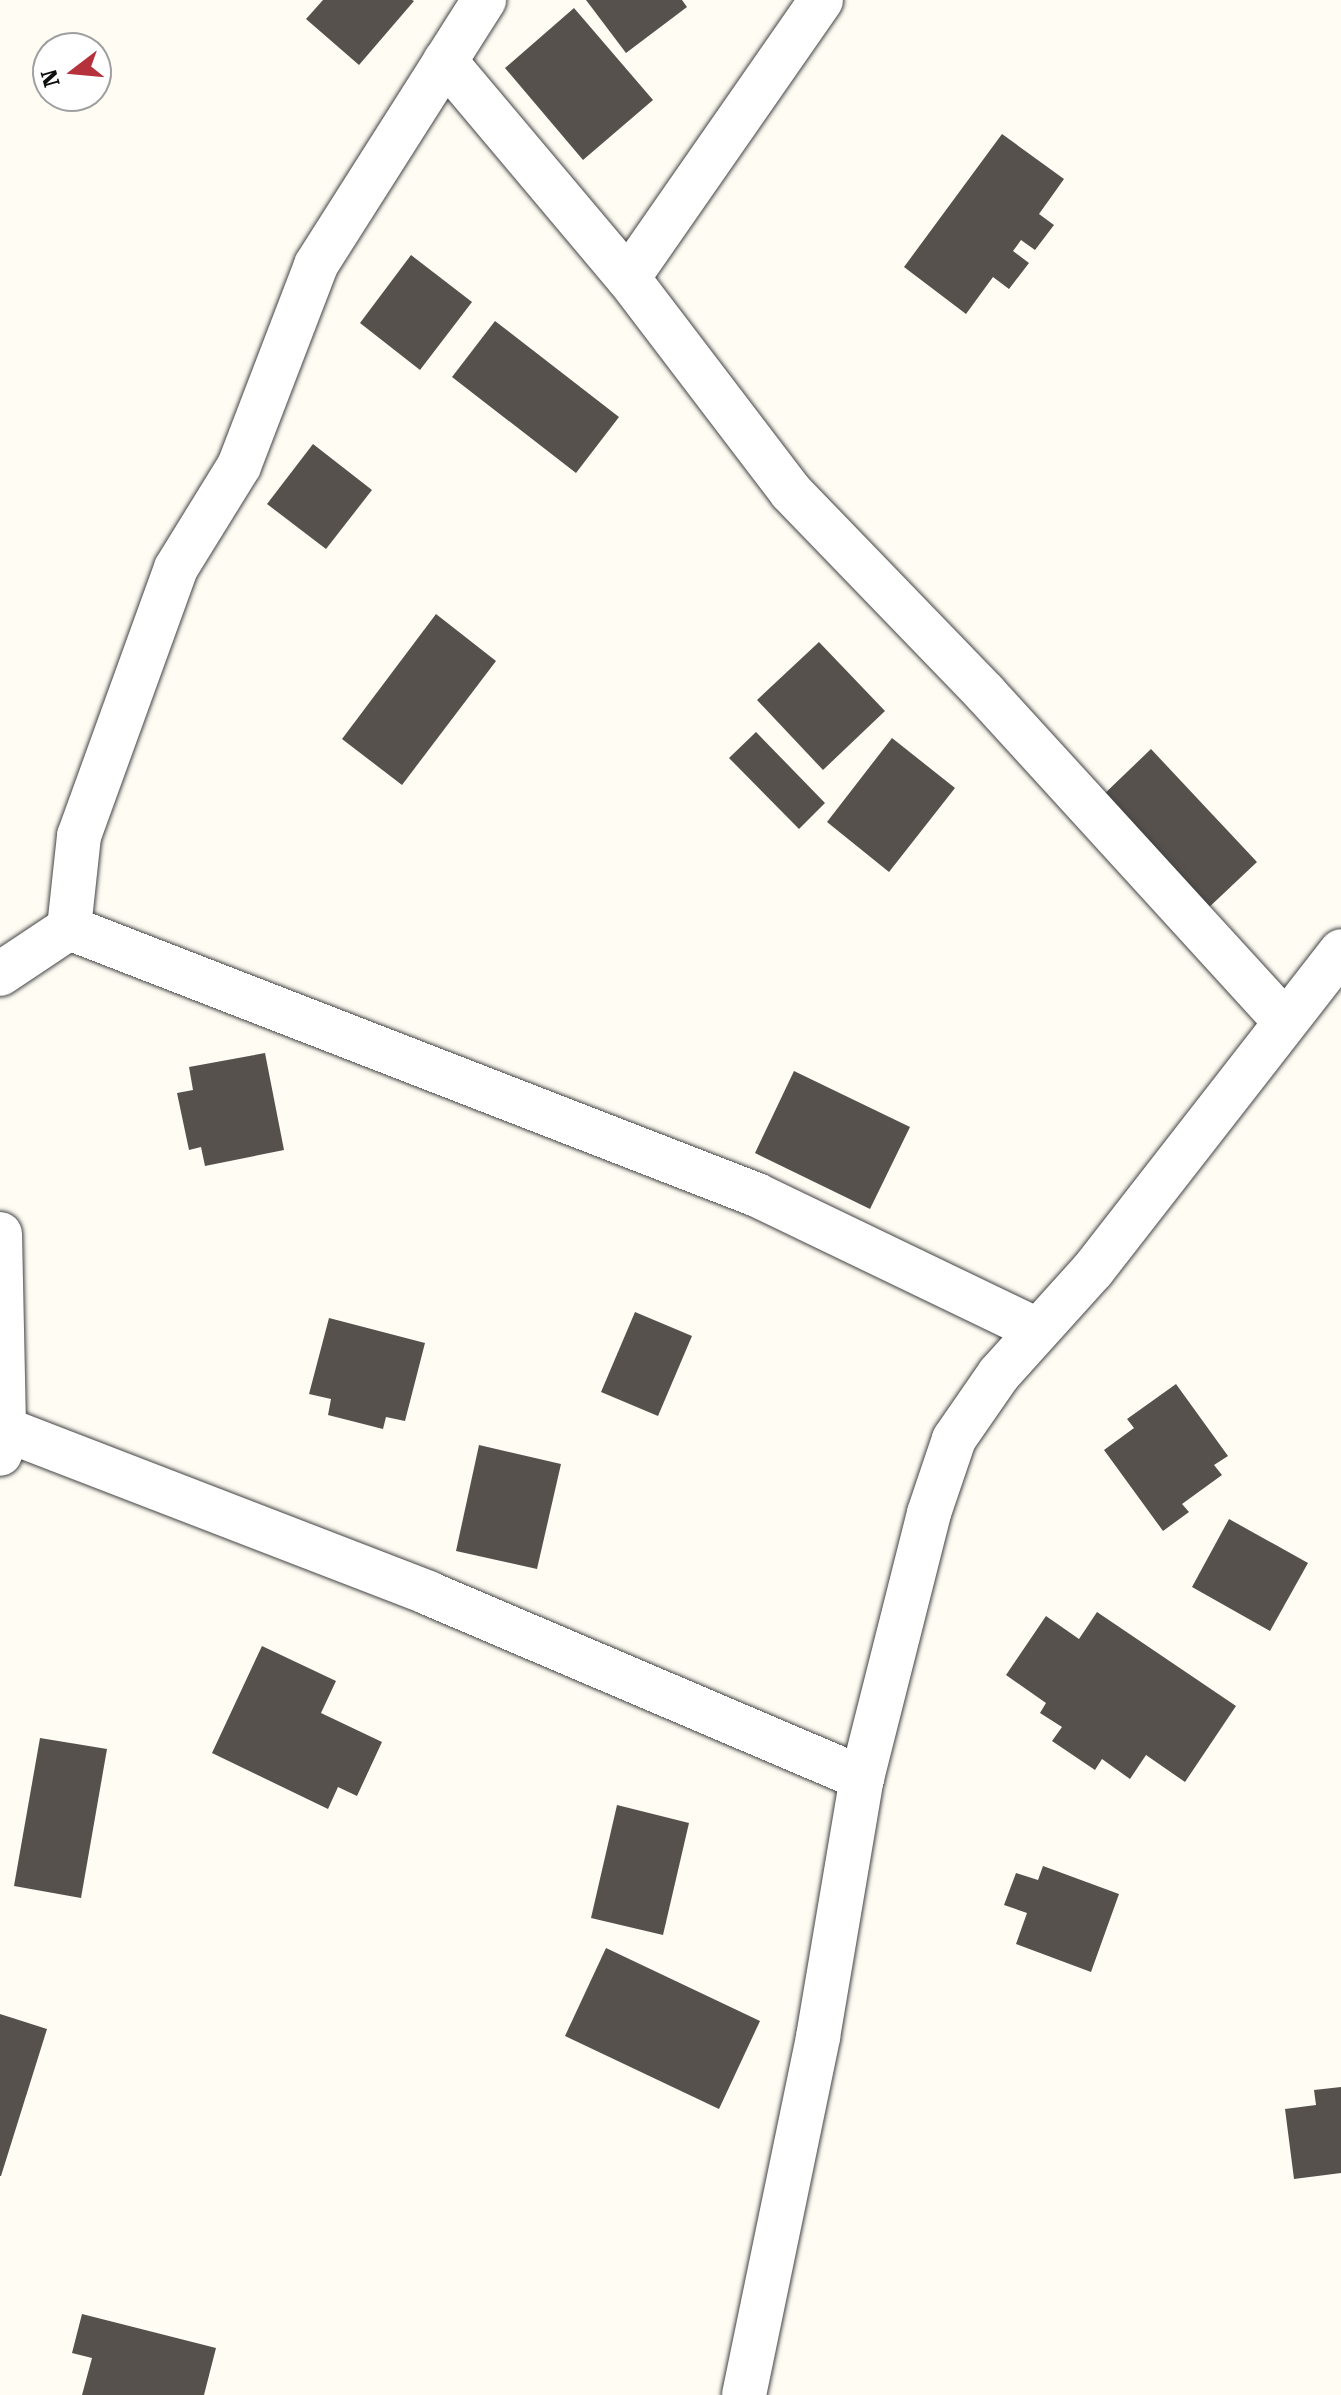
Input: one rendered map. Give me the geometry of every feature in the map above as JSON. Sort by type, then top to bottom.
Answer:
[{"type":"street","points":[[69,928],[79,836],[176,568],[239,466],[316,265],[484,0]]},
{"type":"street","points":[[628,278],[821,0]]},
{"type":"street","points":[[445,61],[628,278],[791,492],[985,693],[1284,1020]]},
{"type":"street","points":[[0,974],[69,928]]},
{"type":"street","points":[[69,928],[757,1195],[1036,1329]]},
{"type":"street","points":[[744,2395],[818,2037],[862,1778],[929,1513],[954,1439],[999,1374],[1036,1329],[1093,1270],[1284,1020],[1341,951]]},
{"type":"street","points":[[0,1234],[2,1442],[428,1593],[862,1778]]},
{"type":"building","points":[[323,0],[414,1],[359,65],[306,19]]},
{"type":"building","points":[[586,0],[682,0],[687,7],[626,53]]},
{"type":"building","points":[[574,8],[653,100],[583,160],[505,68]]},
{"type":"building","points":[[1002,134],[1064,179],[1039,214],[1054,225],[1035,250],[1021,240],[1013,251],[1029,263],[1009,289],[993,277],[966,314],[904,267]]},
{"type":"building","points":[[411,255],[472,302],[420,370],[360,323]]},
{"type":"building","points":[[495,321],[619,417],[576,473],[452,377]]},
{"type":"building","points":[[313,444],[372,490],[326,549],[267,504]]},
{"type":"building","points":[[436,614],[496,661],[402,785],[342,739]]},
{"type":"building","points":[[819,642],[885,711],[823,770],[757,700]]},
{"type":"building","points":[[756,732],[825,803],[799,829],[729,758]]},
{"type":"building","points":[[892,738],[955,788],[889,872],[827,822]]},
{"type":"building","points":[[1151,749],[1257,862],[1205,911],[1100,798]]},
{"type":"building","points":[[265,1053],[284,1150],[205,1166],[201,1147],[189,1150],[177,1093],[193,1090],[189,1067]]},
{"type":"building","points":[[794,1071],[910,1127],[870,1209],[755,1153]]},
{"type":"building","points":[[635,1312],[692,1336],[658,1416],[601,1392]]},
{"type":"building","points":[[329,1318],[425,1343],[405,1421],[386,1417],[383,1429],[328,1415],[331,1399],[309,1394]]},
{"type":"building","points":[[1176,1384],[1228,1456],[1214,1465],[1222,1475],[1182,1504],[1189,1512],[1163,1531],[1104,1450],[1134,1428],[1127,1419]]},
{"type":"building","points":[[479,1445],[561,1464],[537,1569],[456,1551]]},
{"type":"building","points":[[1229,1519],[1308,1563],[1270,1631],[1192,1587]]},
{"type":"building","points":[[1097,1612],[1236,1706],[1185,1782],[1146,1755],[1130,1779],[1102,1759],[1095,1770],[1052,1741],[1062,1727],[1040,1713],[1046,1703],[1006,1675],[1046,1616],[1079,1639]]},
{"type":"building","points":[[262,1646],[336,1681],[321,1713],[382,1742],[357,1796],[338,1787],[328,1809],[212,1753]]},
{"type":"building","points":[[40,1738],[107,1749],[81,1898],[14,1886]]},
{"type":"building","points":[[617,1805],[689,1823],[663,1935],[591,1918]]},
{"type":"building","points":[[1043,1866],[1119,1894],[1091,1972],[1016,1944],[1027,1913],[1004,1905],[1016,1873],[1038,1880]]},
{"type":"building","points":[[606,1948],[760,2021],[719,2109],[565,2036]]},
{"type":"building","points":[[0,2014],[47,2029],[1,2176],[0,2176]]},
{"type":"building","points":[[1341,2087],[1341,2173],[1294,2179],[1285,2109],[1316,2105],[1314,2090]]},
{"type":"building","points":[[82,2314],[216,2348],[204,2395],[82,2395],[92,2358],[72,2353]]}]
